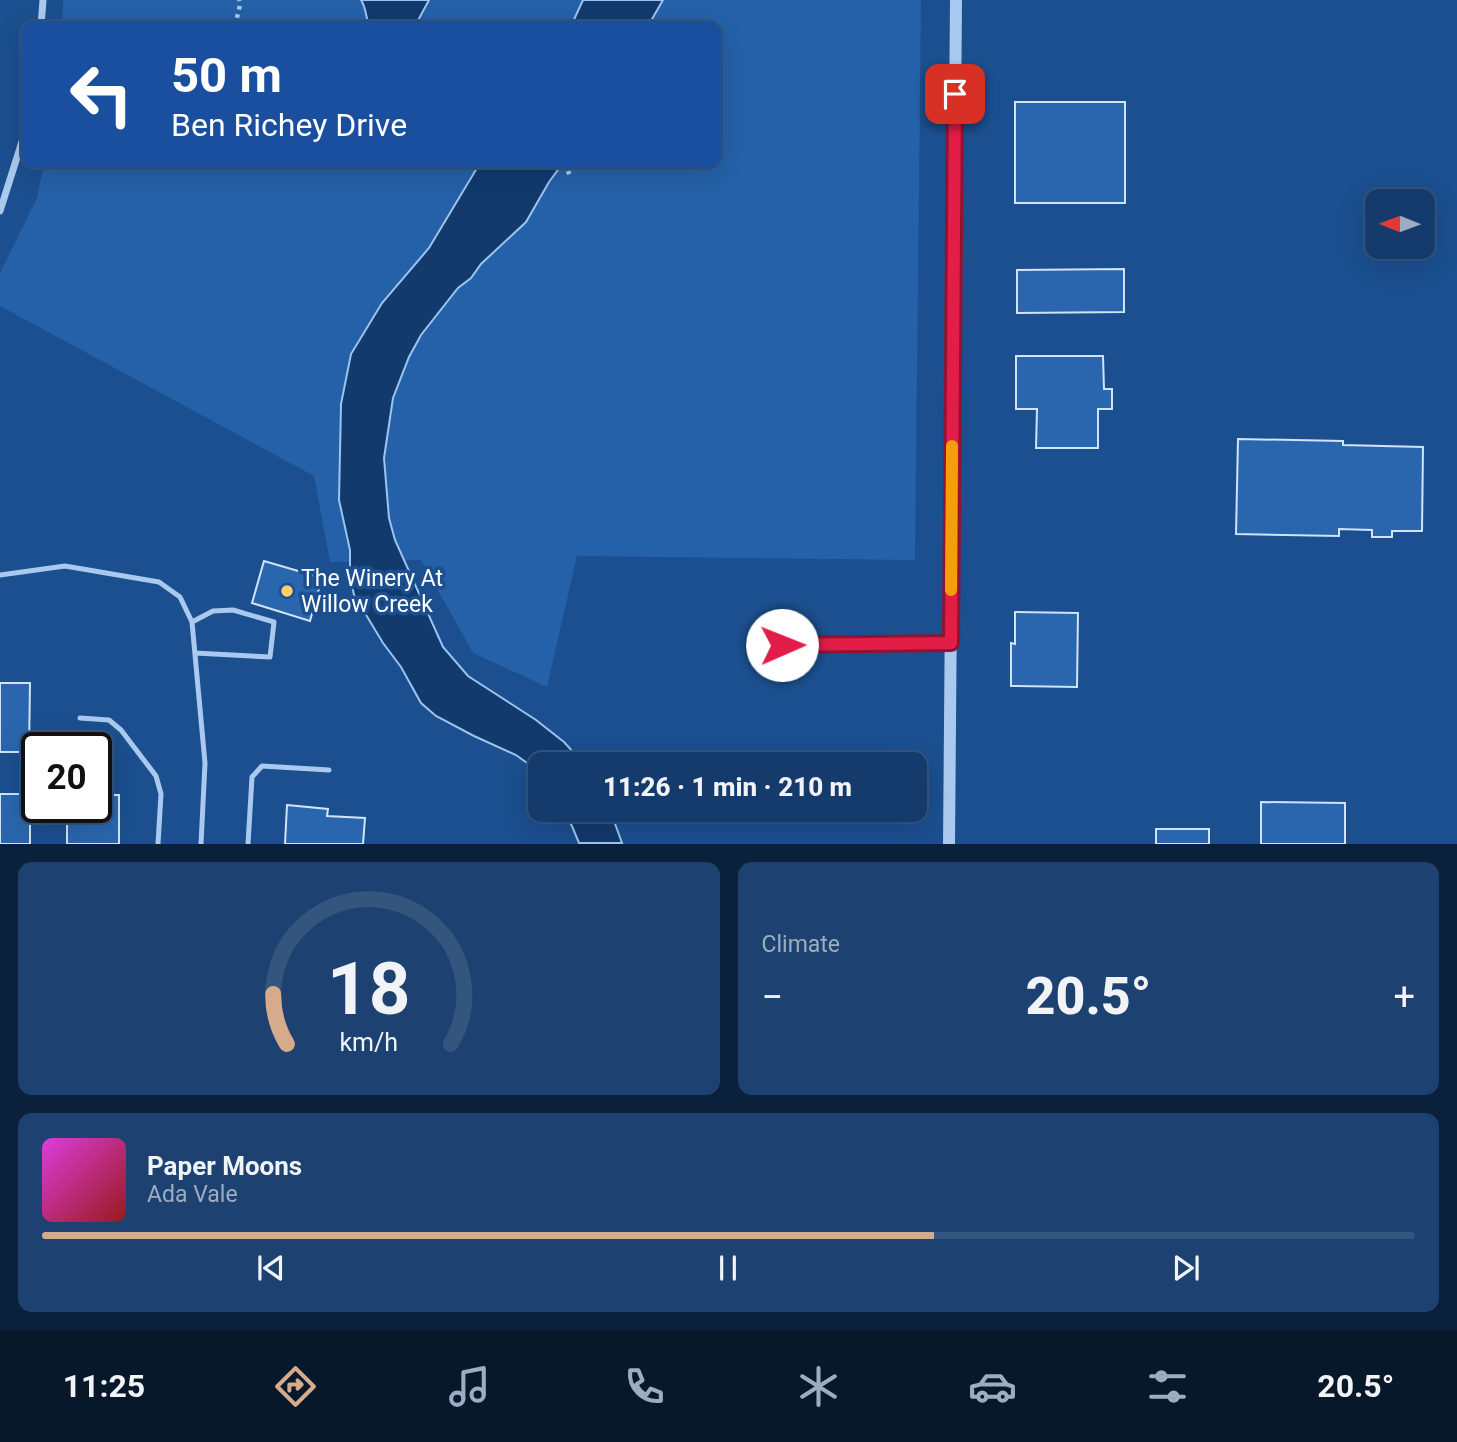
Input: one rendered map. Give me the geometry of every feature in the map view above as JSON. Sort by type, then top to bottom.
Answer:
[{"type":"street","points":[[41,21],[43,0]]},
{"type":"street","points":[[949,844],[956,0]]},
{"type":"street","points":[[0,211],[21,145]]},
{"type":"lane","points":[[0,575],[65,566],[159,582],[180,597],[192,622],[205,763],[201,844]]},
{"type":"lane","points":[[192,622],[213,611],[233,610],[275,622],[270,657],[195,653]]},
{"type":"lane","points":[[782,645],[951,643]]},
{"type":"lane","points":[[80,718],[108,720],[115,725],[156,776],[161,793],[158,844]]},
{"type":"lane","points":[[248,844],[252,777],[262,766],[329,770]]},
{"type":"path","points":[[236,21],[239,0]]},
{"type":"path","points":[[567,168],[570,176]]},
{"type":"shaded area","points":[[63,0],[921,0],[915,560],[577,556],[547,687],[473,653],[421,560],[330,562],[314,476],[0,306],[0,273],[37,198],[43,168],[721,168],[721,21],[62,21]]},
{"type":"shaded area","points":[[361,0],[429,0],[418,21],[368,21]]},
{"type":"shaded area","points":[[583,0],[663,0],[651,21],[573,21]]},
{"type":"shaded area","points":[[477,168],[559,168],[526,222],[458,288],[421,335],[393,398],[384,458],[389,518],[395,540],[443,647],[468,676],[536,720],[573,752],[528,752],[528,764],[516,755],[436,716],[421,703],[354,595],[350,576],[350,550],[339,500],[341,404],[351,354],[382,303],[429,248]]},
{"type":"shaded area","points":[[570,822],[614,822],[622,843],[579,843]]},
{"type":"building","points":[[1015,102],[1125,102],[1125,203],[1015,203]]},
{"type":"building","points":[[1124,269],[1124,312],[1017,313],[1017,270]]},
{"type":"building","points":[[1016,356],[1103,356],[1104,389],[1112,389],[1112,409],[1098,409],[1098,448],[1036,448],[1037,409],[1016,409]]},
{"type":"building","points":[[1238,439],[1343,441],[1343,445],[1423,447],[1422,531],[1392,531],[1392,537],[1372,537],[1372,530],[1339,529],[1339,536],[1236,534]]},
{"type":"building","name":"The Winery At Willow Creek","points":[[264,561],[322,578],[310,621],[252,603]]},
{"type":"building","points":[[1015,612],[1078,613],[1077,687],[1011,686],[1011,643],[1015,644]]},
{"type":"building","points":[[0,683],[30,683],[29,732],[21,732],[21,752],[0,752]]},
{"type":"building","points":[[0,794],[21,794],[21,823],[30,823],[30,844],[0,844]]},
{"type":"building","points":[[112,795],[119,795],[119,844],[67,844],[67,823],[112,823]]},
{"type":"building","points":[[1261,802],[1345,803],[1345,844],[1261,844]]},
{"type":"building","points":[[287,805],[328,809],[327,816],[365,818],[363,844],[285,844]]},
{"type":"building","points":[[1156,829],[1209,829],[1209,844],[1156,844]]},
{"type":"slow traffic","points":[[951,590],[952,446]]},
{"type":"place","name":"The Winery At Willow Creek","points":[[287,591]]},
{"type":"route","points":[[782,645],[951,643],[955,94]]}]
